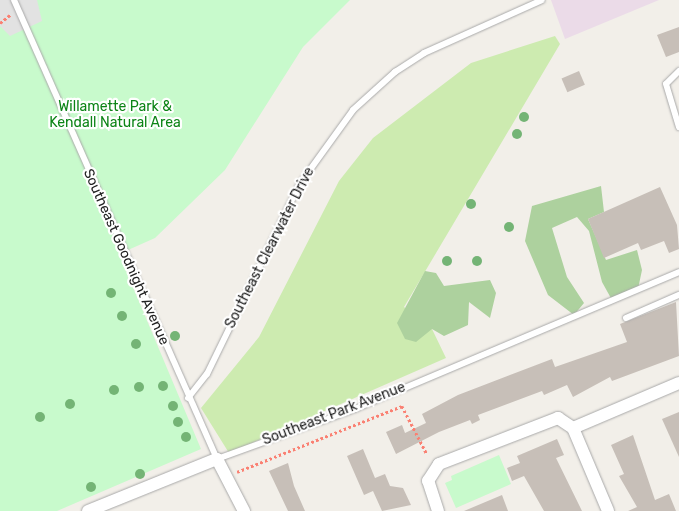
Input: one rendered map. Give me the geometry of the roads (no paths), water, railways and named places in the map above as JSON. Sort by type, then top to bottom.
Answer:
[{"type":"street","points":[[573,428],[679,384]]},
{"type":"street","points":[[438,511],[428,481],[438,464],[548,418],[558,418],[573,428],[608,511]]},
{"type":"street","name":"Southeast Goodnight Avenue","points":[[217,459],[229,476],[244,511]]},
{"type":"street","points":[[88,511],[217,459]]},
{"type":"lane","name":"Southeast Goodnight Avenue","points":[[14,0],[188,398],[217,459]]},
{"type":"lane","name":"Southeast Clearwater Drive","points":[[188,398],[207,374],[299,185],[353,110],[424,53],[542,0]]},
{"type":"lane","points":[[679,70],[666,84],[679,126]]},
{"type":"lane","name":"Southeast Park Avenue","points":[[217,459],[355,409],[450,367],[679,272]]},
{"type":"lane","points":[[626,318],[679,295]]},
{"type":"park label","name":"Willamette Park & Kendall Natural Area","points":[[115,116]]}]
